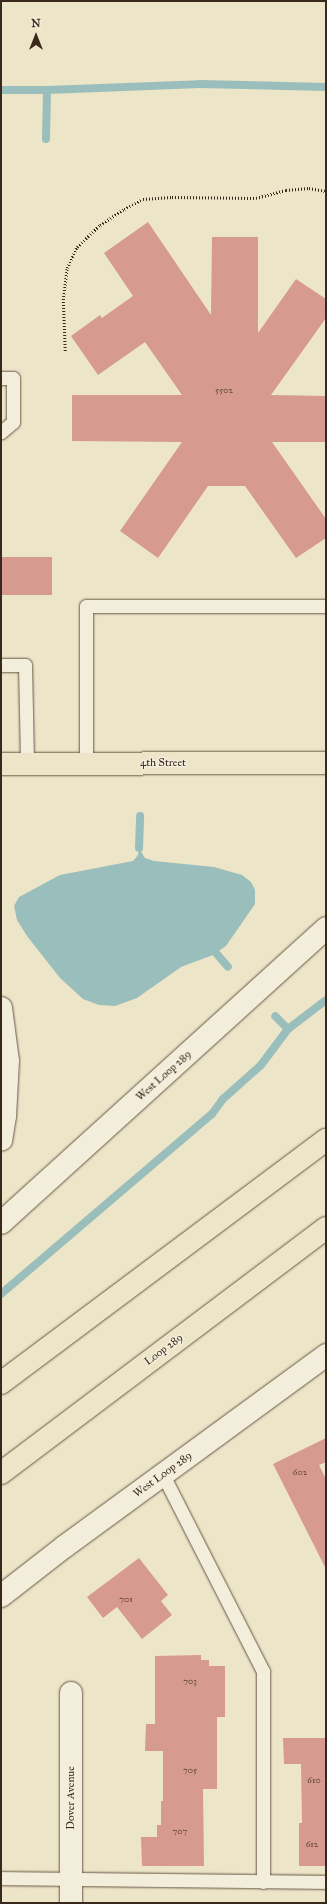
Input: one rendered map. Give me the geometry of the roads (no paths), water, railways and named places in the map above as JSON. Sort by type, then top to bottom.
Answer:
[{"type":"main road","name":"4th Street","points":[[1,764],[326,763]]},
{"type":"main road","name":"West Loop 289","points":[[1,1223],[326,928]]},
{"type":"main road","points":[[1,1008],[8,1061],[6,1116],[1,1140]]},
{"type":"main road","points":[[1,1384],[326,1140]]},
{"type":"main road","name":"Loop 289","points":[[1,1473],[326,1228]]},
{"type":"main road","name":"West Loop 289","points":[[1,1596],[64,1547],[326,1355]]},
{"type":"main road","name":"Dover Avenue","points":[[71,1693],[71,1903]]},
{"type":"lane","points":[[1,378],[13,378],[13,422],[1,432]]},
{"type":"lane","points":[[86,763],[86,606],[326,606]]},
{"type":"lane","points":[[1,665],[24,665],[27,764]]},
{"type":"lane","points":[[163,1475],[263,1671],[263,1882]]},
{"type":"lane","points":[[1,1878],[326,1882]]},
{"type":"water","points":[[139,848],[145,858],[154,861],[214,867],[242,875],[251,882],[255,890],[255,904],[226,946],[213,955],[181,967],[137,998],[115,1006],[99,1005],[83,999],[60,978],[27,936],[17,920],[14,906],[19,897],[60,875],[133,861],[138,855]]},
{"type":"waterway","points":[[1,90],[47,90],[200,84],[326,87]]},
{"type":"waterway","points":[[46,139],[47,90]]},
{"type":"waterway","points":[[139,848],[140,816]]},
{"type":"waterway","points":[[216,953],[228,967]]},
{"type":"waterway","points":[[288,1029],[326,1000]]},
{"type":"waterway","points":[[1,1294],[212,1114],[223,1099],[261,1065],[288,1029],[275,1016]]}]
